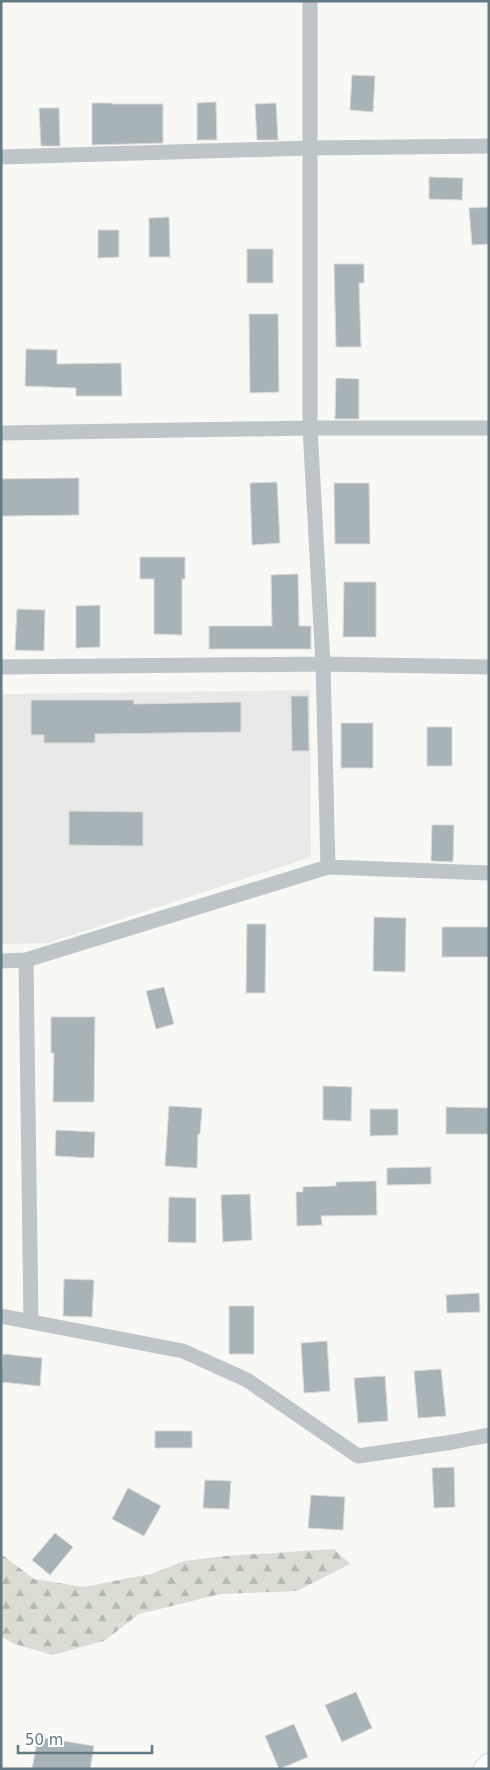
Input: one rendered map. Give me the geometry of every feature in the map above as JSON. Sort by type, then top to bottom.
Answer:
[{"type":"street","points":[[310,1],[310,428],[323,664],[328,867]]},
{"type":"street","points":[[1,157],[310,148],[489,146]]},
{"type":"street","points":[[1,433],[310,428],[489,428]]},
{"type":"street","points":[[1,667],[323,664],[489,666]]},
{"type":"street","points":[[1,961],[26,960],[328,867],[489,873]]},
{"type":"street","points":[[26,960],[31,1322]]},
{"type":"street","points":[[1,1316],[183,1351],[247,1380],[358,1456],[489,1435]]},
{"type":"street","points":[[484,1769],[489,1764]]},
{"type":"shaded area","points":[[310,690],[311,857],[48,943],[1,944],[1,694]]},
{"type":"green space","points":[[334,1549],[350,1564],[297,1591],[220,1594],[139,1614],[104,1641],[52,1655],[12,1643],[1,1636],[1,1554],[34,1579],[83,1587],[151,1574],[184,1561],[226,1556]]},
{"type":"building","points":[[352,75],[375,76],[373,112],[350,110]]},
{"type":"building","points":[[216,102],[217,140],[197,140],[197,103]]},
{"type":"building","points":[[92,103],[163,104],[163,143],[92,145]]},
{"type":"building","points":[[276,103],[278,140],[257,140],[255,104]]},
{"type":"building","points":[[39,108],[59,108],[60,146],[41,146]]},
{"type":"building","points":[[429,177],[463,178],[462,200],[429,199]]},
{"type":"building","points":[[489,207],[489,244],[472,245],[469,208]]},
{"type":"building","points":[[169,217],[170,257],[149,257],[149,218]]},
{"type":"building","points":[[98,230],[119,230],[119,257],[98,258]]},
{"type":"building","points":[[247,249],[273,249],[273,283],[247,283]]},
{"type":"building","points":[[334,264],[364,264],[364,283],[359,283],[361,347],[336,347]]},
{"type":"building","points":[[249,314],[278,314],[279,392],[250,393]]},
{"type":"building","points":[[26,349],[57,350],[57,364],[121,363],[122,396],[76,396],[76,388],[25,386]]},
{"type":"building","points":[[336,378],[359,379],[359,419],[335,419]]},
{"type":"building","points":[[79,478],[79,515],[1,516],[1,479]]},
{"type":"building","points":[[277,482],[280,543],[252,545],[250,483]]},
{"type":"building","points":[[334,483],[369,483],[370,544],[335,544]]},
{"type":"building","points":[[140,557],[185,557],[185,579],[182,579],[182,635],[154,634],[154,579],[140,579]]},
{"type":"building","points":[[298,574],[299,626],[311,626],[311,649],[209,649],[209,626],[272,626],[271,575]]},
{"type":"building","points":[[344,582],[376,582],[376,637],[343,637]]},
{"type":"building","points":[[100,605],[100,647],[76,648],[76,606]]},
{"type":"building","points":[[17,609],[45,610],[44,651],[15,650]]},
{"type":"building","points":[[291,696],[308,696],[309,751],[292,751]]},
{"type":"building","points":[[31,700],[134,700],[134,704],[241,702],[241,732],[95,734],[95,743],[44,743],[44,735],[31,735]]},
{"type":"building","points":[[341,723],[373,723],[373,768],[341,768]]},
{"type":"building","points":[[427,727],[452,727],[452,766],[427,766]]},
{"type":"building","points":[[69,811],[143,812],[143,846],[69,845]]},
{"type":"building","points":[[432,825],[454,825],[453,862],[431,861]]},
{"type":"building","points":[[374,917],[406,918],[405,972],[373,971]]},
{"type":"building","points":[[247,924],[266,924],[265,993],[246,993]]},
{"type":"building","points":[[442,927],[489,927],[489,957],[442,957]]},
{"type":"building","points":[[164,987],[174,1024],[156,1029],[146,991]]},
{"type":"building","points":[[51,1017],[95,1017],[94,1102],[53,1102],[54,1053],[51,1053]]},
{"type":"building","points":[[323,1086],[352,1087],[351,1121],[323,1120]]},
{"type":"building","points":[[169,1106],[202,1108],[200,1134],[198,1134],[197,1168],[165,1166]]},
{"type":"building","points":[[446,1107],[489,1108],[489,1134],[446,1134]]},
{"type":"building","points":[[370,1109],[398,1109],[398,1135],[370,1136]]},
{"type":"building","points":[[56,1130],[95,1132],[94,1158],[55,1156]]},
{"type":"building","points":[[431,1167],[431,1184],[387,1185],[387,1168]]},
{"type":"building","points":[[376,1181],[377,1215],[321,1216],[322,1225],[297,1226],[296,1192],[303,1192],[303,1187],[336,1186],[336,1182]]},
{"type":"building","points":[[250,1194],[252,1240],[223,1242],[221,1195]]},
{"type":"building","points":[[169,1197],[196,1198],[196,1243],[168,1242]]},
{"type":"building","points":[[64,1279],[94,1280],[92,1317],[63,1316]]},
{"type":"building","points":[[479,1293],[480,1312],[447,1313],[446,1295]]},
{"type":"building","points":[[229,1306],[254,1306],[254,1354],[229,1354]]},
{"type":"building","points":[[327,1341],[330,1391],[304,1393],[301,1343]]},
{"type":"building","points":[[3,1354],[42,1358],[40,1386],[1,1382]]},
{"type":"building","points":[[441,1369],[446,1416],[418,1418],[414,1371]]},
{"type":"building","points":[[385,1376],[388,1421],[358,1423],[354,1378]]},
{"type":"building","points":[[155,1431],[192,1431],[192,1448],[155,1448]]},
{"type":"building","points":[[454,1467],[455,1507],[434,1508],[432,1468]]},
{"type":"building","points":[[205,1480],[231,1481],[229,1509],[203,1508]]},
{"type":"building","points":[[128,1488],[161,1506],[144,1536],[112,1519]]},
{"type":"building","points":[[311,1495],[345,1497],[343,1530],[308,1528]]},
{"type":"building","points":[[55,1533],[73,1547],[50,1575],[32,1560]]},
{"type":"building","points":[[356,1692],[372,1728],[342,1742],[325,1705]]},
{"type":"building","points":[[294,1724],[308,1757],[279,1769],[265,1736]]},
{"type":"building","points":[[38,1737],[94,1746],[90,1769],[32,1769]]}]
